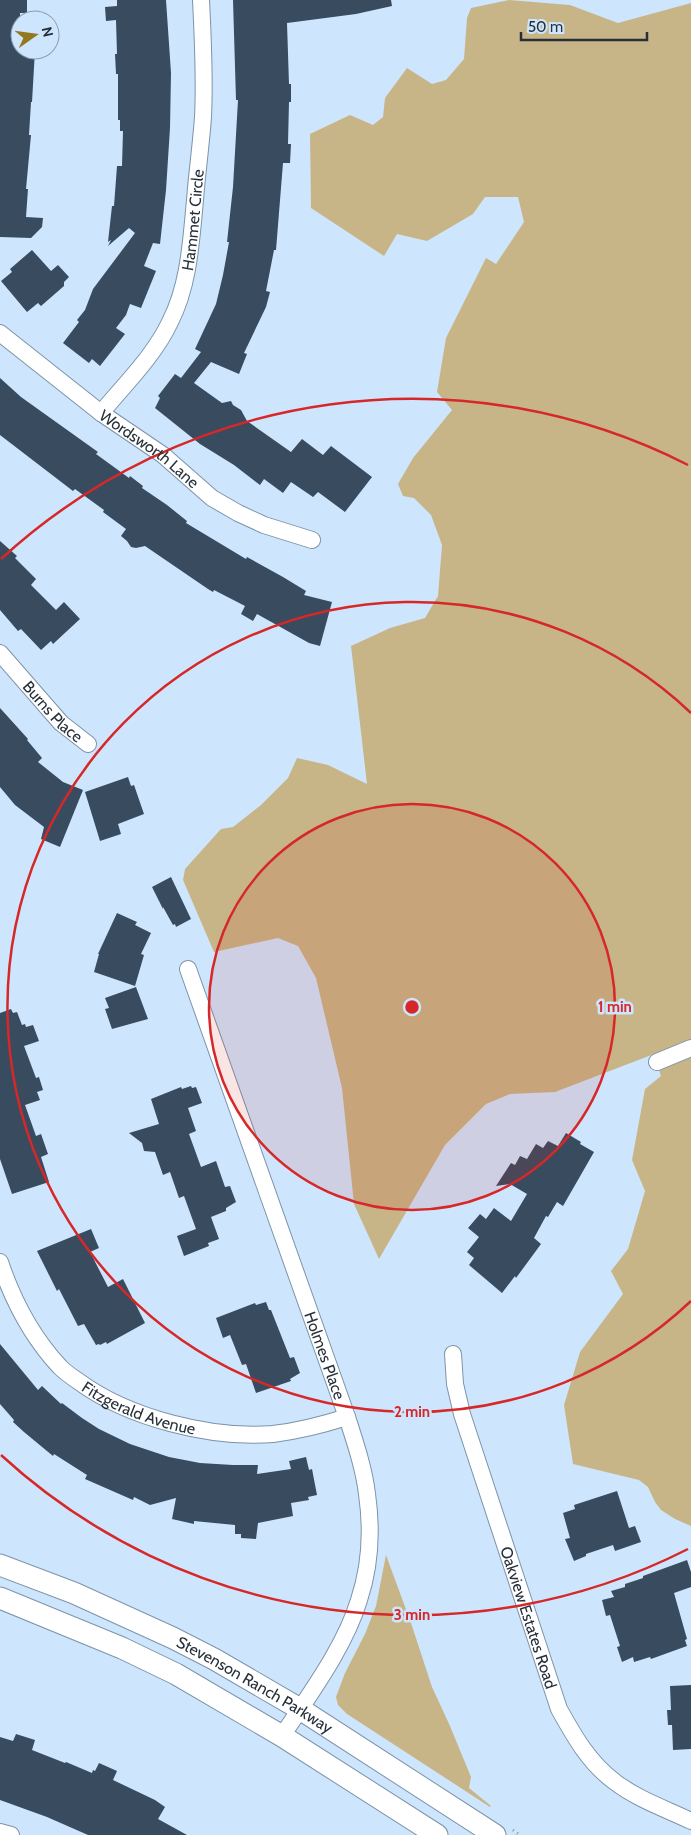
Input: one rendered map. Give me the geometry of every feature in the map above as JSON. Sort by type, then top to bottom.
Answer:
[{"type":"main road","name":"Stevenson Ranch Parkway","points":[[0,1565],[74,1593],[173,1638],[214,1659],[300,1709],[496,1835]]},
{"type":"main road","name":"Stevenson Ranch Parkway","points":[[0,1598],[122,1648],[176,1674],[282,1736],[437,1835]]},
{"type":"street","name":"Hammet Circle","points":[[102,413],[154,348],[170,323],[181,295],[188,258],[202,118],[204,79],[201,0]]},
{"type":"street","name":"Wordsworth Lane","points":[[0,333],[102,413],[163,455],[212,498],[264,525],[312,540]]},
{"type":"street","name":"Burns Place","points":[[0,653],[61,723],[88,744]]},
{"type":"street","name":"Holmes Place","points":[[188,969],[347,1417],[363,1468],[367,1493],[369,1545],[366,1571],[359,1600],[335,1653],[282,1736]]},
{"type":"street","points":[[657,1062],[691,1048]]},
{"type":"street","name":"Fitzgerald Avenue","points":[[0,1262],[17,1306],[37,1340],[61,1369],[90,1390],[126,1408],[160,1421],[200,1430],[236,1434],[271,1434],[313,1428],[347,1417]]},
{"type":"street","name":"Oakview Estates Road","points":[[453,1354],[462,1414],[559,1709],[572,1734],[588,1757],[615,1782],[644,1799],[691,1821]]},
{"type":"street","points":[[0,1832],[11,1835]]},
{"type":"shaded area","points":[[509,0],[570,5],[618,23],[691,3],[691,1526],[661,1510],[648,1487],[639,1480],[573,1464],[564,1405],[580,1352],[623,1294],[611,1271],[628,1249],[645,1191],[632,1160],[645,1089],[661,1076],[654,1054],[555,1092],[510,1094],[486,1104],[445,1145],[379,1259],[354,1204],[342,1088],[316,978],[298,946],[278,938],[214,952],[183,880],[185,869],[221,829],[233,827],[261,805],[288,778],[297,758],[328,765],[367,784],[351,646],[390,628],[425,618],[438,596],[442,545],[431,515],[414,498],[403,496],[398,484],[413,458],[452,410],[437,392],[446,338],[486,258],[496,264],[524,222],[518,197],[485,197],[473,214],[427,241],[397,234],[384,256],[311,208],[310,134],[350,115],[373,125],[383,117],[385,98],[407,68],[432,84],[446,80],[464,59],[467,18],[471,8]]},
{"type":"shaded area","points":[[386,1555],[432,1687],[471,1777],[469,1788],[490,1807],[347,1714],[338,1705],[336,1697],[345,1673],[365,1634],[376,1606]]},
{"type":"building","points":[[0,0],[27,0],[27,10],[10,10],[10,60],[34,60],[26,189],[28,189],[26,217],[43,218],[42,227],[31,238],[0,237]]},
{"type":"building","points":[[117,0],[166,0],[171,73],[170,128],[160,244],[153,243],[144,266],[156,271],[141,308],[130,304],[126,315],[116,328],[125,334],[100,366],[92,359],[89,363],[63,343],[79,322],[77,320],[85,310],[93,289],[135,233],[129,228],[108,246],[111,240],[108,242],[112,206],[114,206],[117,166],[122,166],[123,131],[120,131],[120,120],[118,120],[118,74],[116,74],[115,54],[117,54],[116,20],[106,21],[105,7],[117,6]]},
{"type":"building","points":[[233,0],[391,0],[392,6],[356,14],[287,23],[289,84],[291,84],[288,144],[291,144],[290,163],[283,163],[276,250],[274,250],[266,291],[270,292],[266,307],[244,353],[247,354],[239,374],[211,362],[194,383],[222,403],[231,401],[233,405],[241,410],[247,421],[291,452],[302,439],[323,455],[331,446],[372,477],[345,512],[318,492],[313,497],[291,482],[283,493],[264,479],[260,485],[234,465],[200,444],[155,408],[160,398],[158,396],[175,374],[181,378],[201,352],[195,349],[216,304],[223,275],[229,242],[227,242],[233,187],[238,100],[236,100]]},
{"type":"building","points":[[32,250],[51,271],[58,265],[69,277],[64,282],[64,286],[41,306],[38,303],[27,312],[1,281],[12,272],[10,269]]},
{"type":"building","points":[[0,378],[21,397],[98,452],[96,454],[143,486],[142,488],[187,521],[186,523],[246,559],[247,557],[306,591],[304,595],[332,602],[320,646],[309,643],[257,614],[253,621],[241,614],[245,606],[214,590],[213,592],[145,546],[131,547],[121,536],[126,529],[103,512],[104,510],[75,489],[73,491],[0,435]]},
{"type":"building","points":[[0,541],[17,556],[15,558],[36,579],[31,585],[56,610],[64,602],[80,619],[53,644],[51,641],[41,650],[21,629],[18,631],[0,610]]},
{"type":"building","points":[[0,708],[28,739],[42,758],[38,762],[63,782],[83,790],[60,847],[41,839],[44,827],[15,805],[0,787]]},
{"type":"building","points":[[128,777],[131,786],[134,785],[144,814],[118,824],[121,834],[100,841],[85,792]]},
{"type":"building","points":[[171,877],[191,919],[176,927],[163,907],[163,909],[152,887]]},
{"type":"building","points":[[117,913],[137,922],[135,925],[151,933],[141,954],[144,955],[135,986],[94,972],[98,954]]},
{"type":"building","points":[[136,987],[148,1019],[112,1029],[105,1009],[109,1008],[105,998]]},
{"type":"building","points":[[11,1009],[13,1013],[17,1012],[22,1025],[25,1024],[26,1027],[33,1025],[39,1041],[24,1046],[36,1078],[39,1077],[43,1090],[37,1092],[40,1100],[25,1105],[36,1136],[41,1134],[48,1154],[41,1157],[49,1182],[12,1194],[0,1159],[0,1013]]},
{"type":"building","points":[[191,1086],[192,1088],[196,1087],[202,1103],[188,1108],[196,1131],[189,1134],[201,1167],[216,1161],[225,1187],[230,1186],[236,1202],[226,1208],[226,1211],[211,1217],[219,1239],[208,1243],[209,1246],[184,1256],[177,1236],[196,1229],[184,1196],[179,1198],[170,1172],[163,1175],[155,1152],[144,1151],[142,1143],[129,1133],[159,1124],[151,1099],[181,1087],[182,1089]]},
{"type":"building","points":[[566,1133],[594,1152],[563,1206],[557,1202],[548,1217],[546,1216],[534,1238],[541,1244],[516,1278],[515,1276],[502,1293],[469,1265],[474,1258],[467,1252],[479,1237],[468,1228],[480,1214],[486,1219],[494,1208],[511,1221],[527,1194],[510,1184],[496,1186],[511,1163],[515,1165],[520,1156],[527,1159],[536,1144],[543,1148],[548,1141],[558,1146]]},
{"type":"building","points":[[91,1229],[99,1248],[90,1252],[108,1287],[123,1279],[145,1323],[107,1344],[106,1342],[100,1345],[96,1345],[84,1324],[78,1326],[59,1289],[57,1291],[37,1251]]},
{"type":"building","points":[[266,1302],[290,1358],[294,1357],[300,1373],[290,1379],[291,1381],[256,1393],[246,1364],[242,1365],[230,1335],[223,1338],[216,1318],[255,1303],[256,1305]]},
{"type":"building","points":[[0,1344],[38,1390],[42,1386],[61,1404],[82,1418],[99,1429],[130,1444],[169,1457],[200,1463],[258,1465],[257,1474],[291,1469],[289,1461],[306,1457],[309,1470],[312,1469],[317,1495],[308,1497],[309,1500],[291,1503],[293,1516],[258,1523],[256,1539],[241,1538],[241,1534],[235,1534],[235,1525],[194,1521],[194,1524],[172,1519],[176,1498],[150,1505],[134,1497],[133,1500],[85,1479],[87,1475],[54,1454],[53,1456],[24,1432],[13,1422],[14,1420],[0,1404]]},
{"type":"building","points":[[617,1491],[629,1528],[635,1526],[641,1542],[615,1551],[613,1545],[586,1554],[586,1556],[574,1561],[565,1539],[570,1538],[563,1513],[575,1509],[574,1505]]},
{"type":"building","points":[[687,1560],[691,1572],[691,1587],[674,1593],[687,1639],[685,1640],[687,1646],[651,1659],[650,1657],[634,1662],[633,1657],[622,1662],[617,1647],[620,1646],[610,1615],[606,1616],[602,1600],[614,1597],[611,1591],[625,1587],[625,1584]]},
{"type":"building","points":[[691,1685],[691,1749],[673,1750],[672,1725],[668,1725],[667,1710],[671,1710],[670,1686]]},
{"type":"building","points":[[16,1734],[35,1740],[32,1750],[92,1773],[99,1763],[117,1771],[113,1780],[155,1800],[165,1807],[158,1819],[187,1835],[88,1835],[47,1817],[0,1800],[0,1737],[13,1741]]}]
